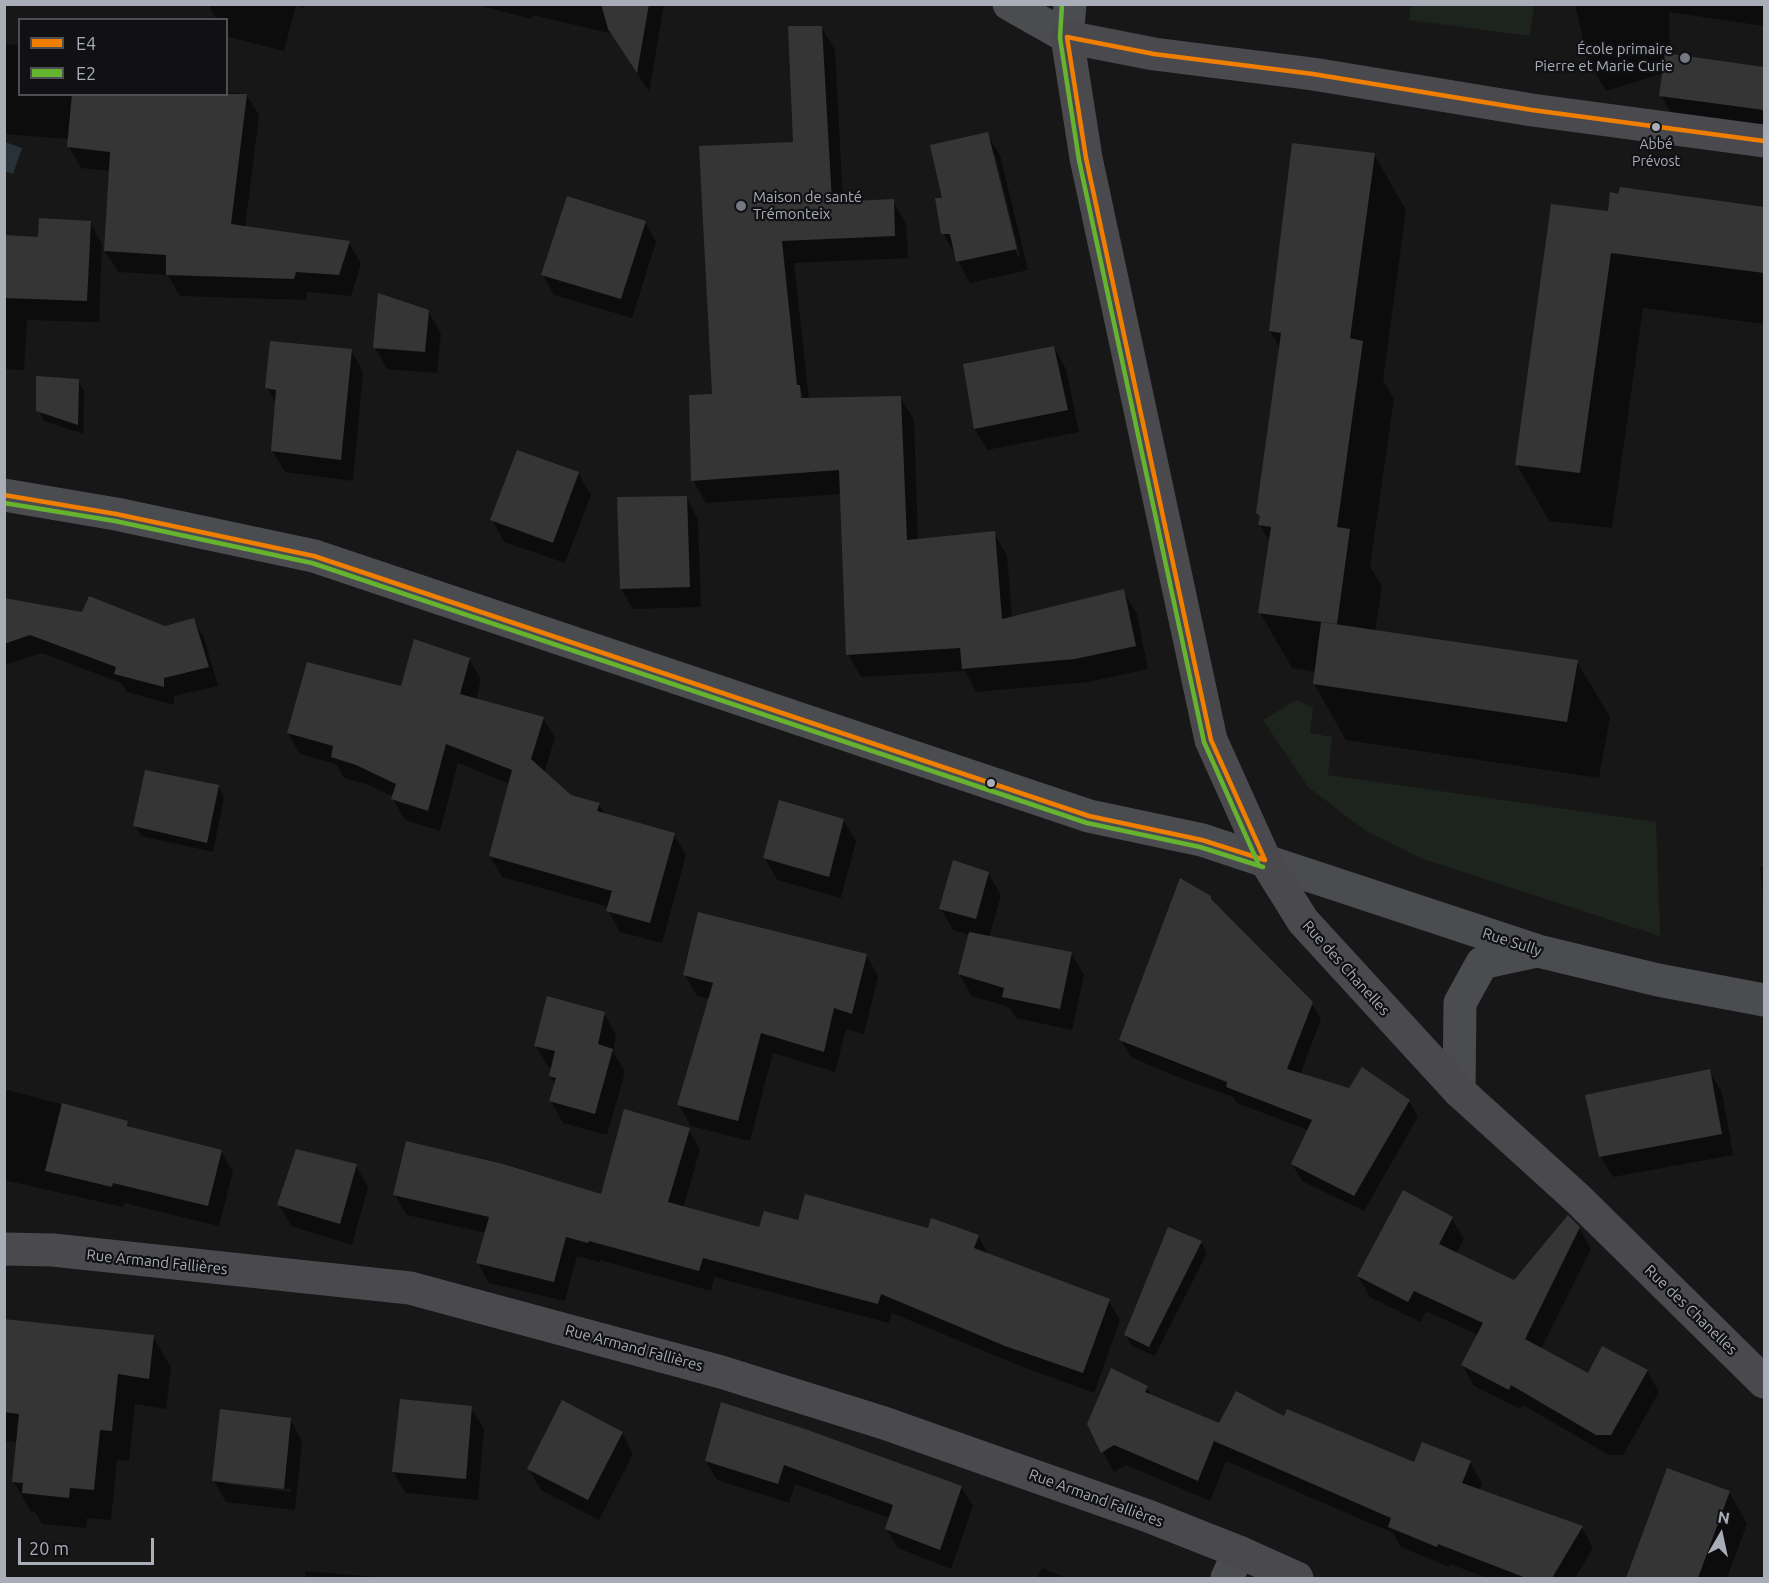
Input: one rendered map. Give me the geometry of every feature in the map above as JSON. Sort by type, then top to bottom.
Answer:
[{"type":"street","points":[[1009,4],[1067,38],[1154,54],[1313,74],[1532,110],[1764,141]]},
{"type":"street","points":[[1067,38],[1070,4]]},
{"type":"street","name":"Rue des Chanelles","points":[[1067,38],[1086,158],[1211,740],[1265,860],[1303,921],[1459,1091],[1578,1199],[1764,1382]]},
{"type":"street","name":"Rue Sully","points":[[4,495],[116,514],[314,556],[1080,813],[1202,840],[1538,951],[1658,980],[1764,1000]]},
{"type":"street","points":[[1459,1091],[1460,1003],[1482,963],[1538,951]]},
{"type":"street","name":"Rue Armand Fallières","points":[[4,1249],[53,1250],[410,1288],[721,1372],[884,1423],[1148,1516],[1233,1565],[1297,1578]]},
{"type":"shaded area","points":[[1411,4],[1534,5],[1530,36],[1409,20]]},
{"type":"shaded area","points":[[5,142],[22,148],[13,174],[5,171]]},
{"type":"shaded area","points":[[1296,700],[1313,708],[1310,733],[1332,737],[1328,775],[1656,822],[1660,936],[1423,859],[1366,831],[1308,787],[1263,720]]},
{"type":"building","points":[[601,4],[649,4],[637,73],[608,29]]},
{"type":"building","points":[[788,26],[822,26],[832,202],[894,199],[895,236],[782,241],[797,385],[800,385],[801,398],[901,396],[907,540],[995,531],[1002,619],[1124,589],[1136,646],[1075,659],[962,669],[960,648],[846,655],[839,470],[691,481],[689,395],[712,394],[699,146],[793,142]]},
{"type":"building","name":"École primaire Pierre et Marie Curie","points":[[1665,53],[1764,67],[1764,110],[1659,96]]},
{"type":"building","points":[[247,94],[231,224],[350,241],[339,275],[296,272],[294,279],[166,275],[166,255],[104,251],[110,152],[67,147],[72,96]]},
{"type":"building","points":[[988,132],[1017,249],[956,262],[950,234],[941,234],[935,198],[942,198],[930,145]]},
{"type":"building","points":[[1292,143],[1375,153],[1350,338],[1363,341],[1337,527],[1350,529],[1337,624],[1258,613],[1271,527],[1258,525],[1260,516],[1256,513],[1281,333],[1269,331]]},
{"type":"building","points":[[1620,187],[1764,207],[1764,273],[1611,253],[1580,473],[1515,465],[1551,204],[1608,211],[1610,192],[1618,194]]},
{"type":"building","points":[[567,196],[646,221],[621,299],[541,275]]},
{"type":"building","points":[[39,218],[91,221],[87,301],[4,298],[4,235],[38,237]]},
{"type":"building","points":[[378,293],[429,310],[425,352],[373,348]]},
{"type":"building","points":[[270,341],[352,349],[341,460],[271,451],[276,390],[265,388]]},
{"type":"building","points":[[1054,346],[1068,410],[974,429],[963,364]]},
{"type":"building","points":[[36,376],[79,379],[78,425],[36,411]]},
{"type":"building","points":[[517,450],[579,472],[553,543],[490,520]]},
{"type":"building","points":[[687,496],[690,587],[620,589],[617,497]]},
{"type":"building","points":[[89,596],[165,626],[194,618],[209,667],[164,678],[164,687],[114,674],[116,667],[30,635],[4,644],[4,598],[82,612]]},
{"type":"building","points":[[1321,622],[1578,660],[1567,722],[1313,684]]},
{"type":"building","points":[[414,639],[470,658],[460,694],[544,717],[531,759],[571,795],[600,803],[597,811],[675,833],[650,923],[606,911],[612,891],[489,856],[512,770],[446,744],[428,811],[391,799],[396,784],[356,765],[331,757],[333,746],[287,733],[307,662],[401,686]]},
{"type":"building","points":[[145,770],[219,785],[207,843],[133,826]]},
{"type":"building","points":[[779,800],[844,819],[829,877],[763,858]]},
{"type":"building","points":[[953,860],[989,872],[976,919],[939,909]]},
{"type":"building","points":[[1180,878],[1211,896],[1211,899],[1313,1002],[1287,1069],[1349,1088],[1362,1067],[1410,1100],[1354,1196],[1291,1164],[1312,1120],[1226,1087],[1227,1082],[1119,1040]]},
{"type":"building","points":[[698,912],[867,954],[852,1014],[834,1008],[824,1052],[761,1033],[738,1121],[677,1105],[713,983],[683,975]]},
{"type":"building","points":[[969,932],[1072,952],[1060,1009],[1002,997],[1004,988],[958,974]]},
{"type":"building","points":[[547,996],[605,1012],[598,1044],[613,1049],[595,1114],[549,1101],[556,1078],[549,1076],[555,1051],[534,1046]]},
{"type":"building","points":[[1710,1069],[1722,1134],[1599,1157],[1585,1095]]},
{"type":"building","points":[[62,1103],[128,1121],[127,1126],[222,1150],[208,1206],[113,1183],[112,1187],[45,1171]]},
{"type":"building","points":[[624,1109],[690,1128],[668,1202],[759,1227],[764,1211],[798,1220],[805,1194],[928,1228],[931,1218],[979,1235],[974,1248],[1110,1299],[1083,1373],[1005,1346],[881,1294],[878,1304],[703,1258],[699,1271],[589,1241],[588,1243],[566,1237],[554,1282],[476,1263],[489,1217],[393,1195],[406,1141],[503,1164],[601,1194]]},
{"type":"building","points":[[296,1149],[357,1164],[340,1224],[277,1205]]},
{"type":"building","points":[[1403,1190],[1453,1217],[1439,1244],[1514,1280],[1568,1215],[1580,1227],[1525,1339],[1588,1373],[1602,1346],[1648,1370],[1611,1435],[1596,1435],[1511,1385],[1509,1390],[1461,1365],[1483,1323],[1414,1291],[1408,1302],[1357,1276]]},
{"type":"building","points":[[1168,1227],[1202,1241],[1149,1347],[1124,1335]]},
{"type":"building","points":[[4,1319],[154,1335],[149,1379],[118,1374],[112,1431],[100,1430],[94,1490],[70,1488],[69,1498],[22,1493],[23,1483],[12,1482],[19,1414],[4,1412]]},
{"type":"building","points":[[1111,1368],[1148,1386],[1145,1392],[1219,1423],[1236,1391],[1284,1416],[1287,1409],[1414,1462],[1422,1442],[1471,1461],[1462,1483],[1583,1526],[1552,1578],[1526,1578],[1388,1527],[1391,1518],[1214,1441],[1198,1481],[1114,1445],[1101,1453],[1087,1424]]},
{"type":"building","points":[[400,1399],[472,1406],[466,1479],[392,1472]]},
{"type":"building","points":[[562,1400],[623,1432],[588,1500],[527,1469]]},
{"type":"building","points":[[721,1402],[805,1429],[962,1486],[940,1550],[885,1529],[893,1505],[784,1465],[778,1484],[705,1461]]},
{"type":"building","points":[[220,1409],[291,1418],[284,1489],[212,1481]]},
{"type":"building","points":[[1667,1468],[1730,1491],[1698,1578],[1626,1578]]},
{"type":"transit line","name":"E2","points":[[1062,4],[1060,38],[1079,160],[1204,742],[1258,863]]},
{"type":"transit line","name":"E4","points":[[1067,37],[1086,158],[1211,740],[1265,860]]},
{"type":"transit line","name":"E4","points":[[1067,37],[1154,54],[1313,74],[1532,110],[1764,141]]},
{"type":"transit line","name":"E4","points":[[4,495],[116,514],[314,556],[1089,816],[1202,840],[1265,860]]},
{"type":"transit line","name":"E2","points":[[4,503],[115,521],[312,563],[1087,823],[1200,847],[1263,867]]},
{"type":"place","name":"École primaire Pierre et Marie Curie","points":[[1685,58]]},
{"type":"place","name":"Abbé Prévost","points":[[1656,127]]},
{"type":"place","name":"Maison de santé Trémonteix","points":[[741,206]]}]
